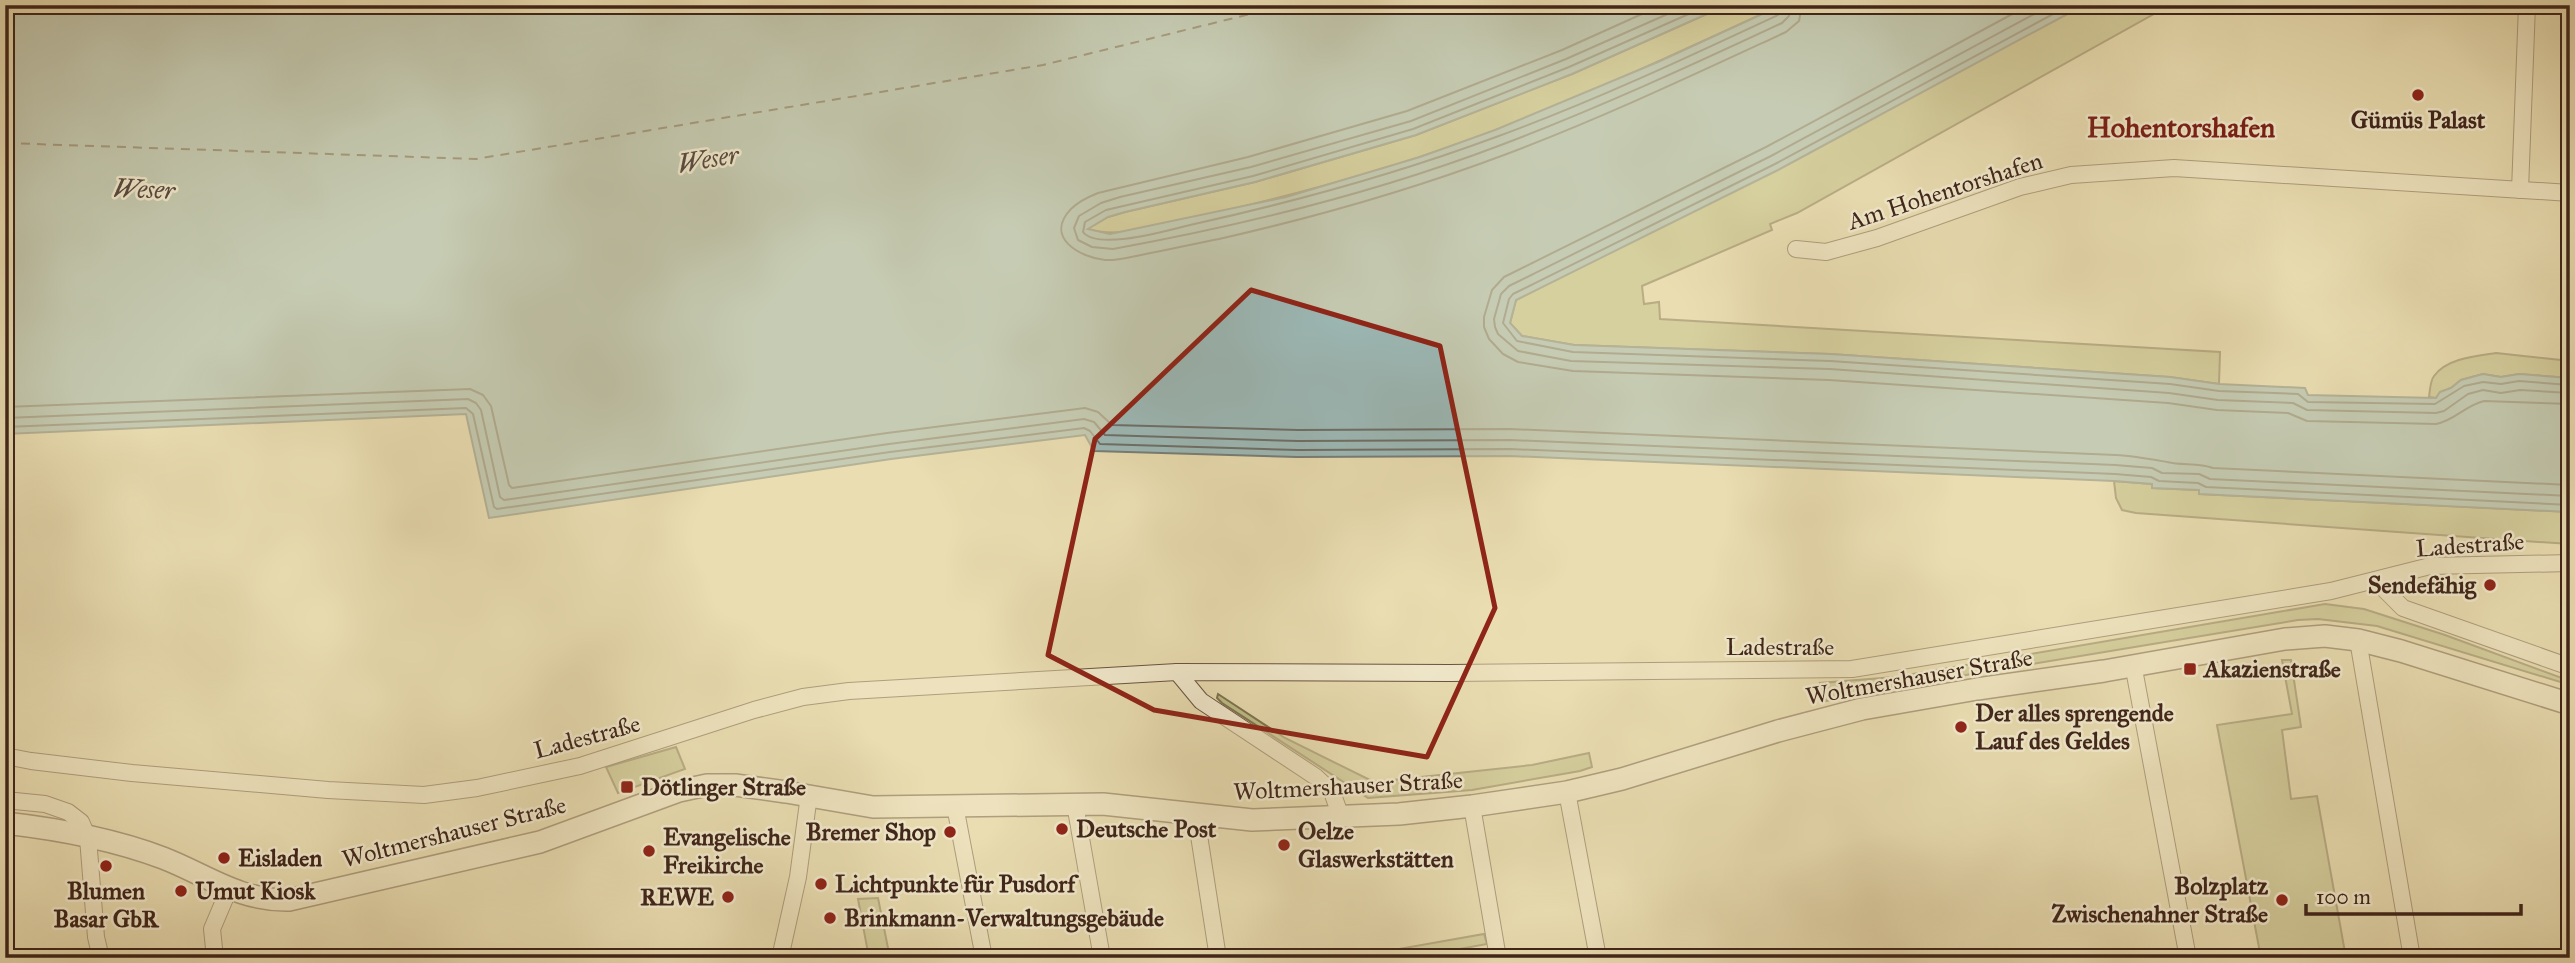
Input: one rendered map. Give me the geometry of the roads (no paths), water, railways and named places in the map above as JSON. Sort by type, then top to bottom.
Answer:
[{"type":"street","points":[[2520,190],[2527,5]]},
{"type":"street","name":"Am Hohentorshafen","points":[[1796,249],[1826,252],[1877,238],[2020,187],[2071,174],[2124,170],[2174,168],[2570,193]]},
{"type":"street","name":"Ladestraße","points":[[5,756],[132,773],[424,796],[477,788],[580,766],[754,710],[803,697],[849,691],[1177,672],[1472,673],[1852,669],[2331,591],[2430,566],[2570,563]]},
{"type":"street","points":[[2376,581],[2403,608],[2570,667]]},
{"type":"street","name":"Woltmershauser Straße","points":[[5,823],[123,845],[162,858],[229,889],[258,899],[300,898],[540,842],[678,791],[707,785],[735,785],[873,807],[1075,804],[1135,806],[1196,816],[1252,820],[1399,814],[1472,806],[1567,792],[1622,779],[1778,731],[1862,709],[2285,639],[2325,636],[2358,640],[2570,704]]},
{"type":"street","points":[[2358,640],[2412,958]]},
{"type":"street","points":[[2133,664],[2188,958]]},
{"type":"street","points":[[1177,672],[1201,701],[1316,777],[1332,792],[1341,817]]},
{"type":"street","points":[[1567,792],[1598,958]]},
{"type":"street","points":[[780,958],[795,892],[809,795]]},
{"type":"street","points":[[5,800],[45,804],[68,812],[81,822],[88,838],[96,937],[101,958]]},
{"type":"street","points":[[1075,804],[1102,958]]},
{"type":"street","points":[[956,806],[984,958]]},
{"type":"street","points":[[1472,806],[1498,958]]},
{"type":"street","points":[[1196,816],[1218,958]]},
{"type":"street","points":[[215,958],[212,929],[229,889]]},
{"type":"water","name":"Weser","points":[[5,5],[1727,5],[1572,74],[1416,135],[1255,182],[1125,212],[1108,217],[1088,229],[1110,234],[1286,197],[1420,157],[1495,130],[1658,62],[1782,5],[2084,5],[1778,170],[1516,300],[1510,323],[1522,336],[1574,345],[1830,354],[2170,377],[2219,384],[2305,388],[2308,395],[2436,398],[2440,392],[2461,380],[2483,374],[2501,377],[2519,374],[2570,378],[2570,512],[2199,494],[2199,490],[2152,488],[2152,484],[2114,481],[1510,456],[1297,457],[1094,451],[1085,435],[891,459],[489,518],[466,414],[5,434]]},
{"type":"place","name":"Gümüs Palast","points":[[2418,95]]},
{"type":"place","name":"Sendefähig","points":[[2490,585]]},
{"type":"place","name":"Akazienstraße","points":[[2190,669]]},
{"type":"place","name":"Der alles sprengende Lauf des Geldes","points":[[1961,727]]},
{"type":"place","name":"Dötlinger Straße","points":[[627,787]]},
{"type":"place","name":"Deutsche Post","points":[[1062,829]]},
{"type":"place","name":"Bremer Shop","points":[[950,832]]},
{"type":"place","name":"Oelze Glaswerkstätten","points":[[1284,845]]},
{"type":"place","name":"Evangelische Freikirche","points":[[649,851]]},
{"type":"place","name":"Eisladen","points":[[224,858]]},
{"type":"place","name":"Blumen Basar GbR","points":[[106,866]]},
{"type":"place","name":"Lichtpunkte für Pusdorf","points":[[821,884]]},
{"type":"place","name":"Umut Kiosk","points":[[181,891]]},
{"type":"place","name":"REWE","points":[[728,897]]},
{"type":"place","name":"Bolzplatz Zwischenahner Straße","points":[[2282,900]]},
{"type":"place","name":"Brinkmann-Verwaltungsgebäude","points":[[830,918]]},
{"type":"district","name":"Hohentorshafen","points":[[2181,127]]}]
